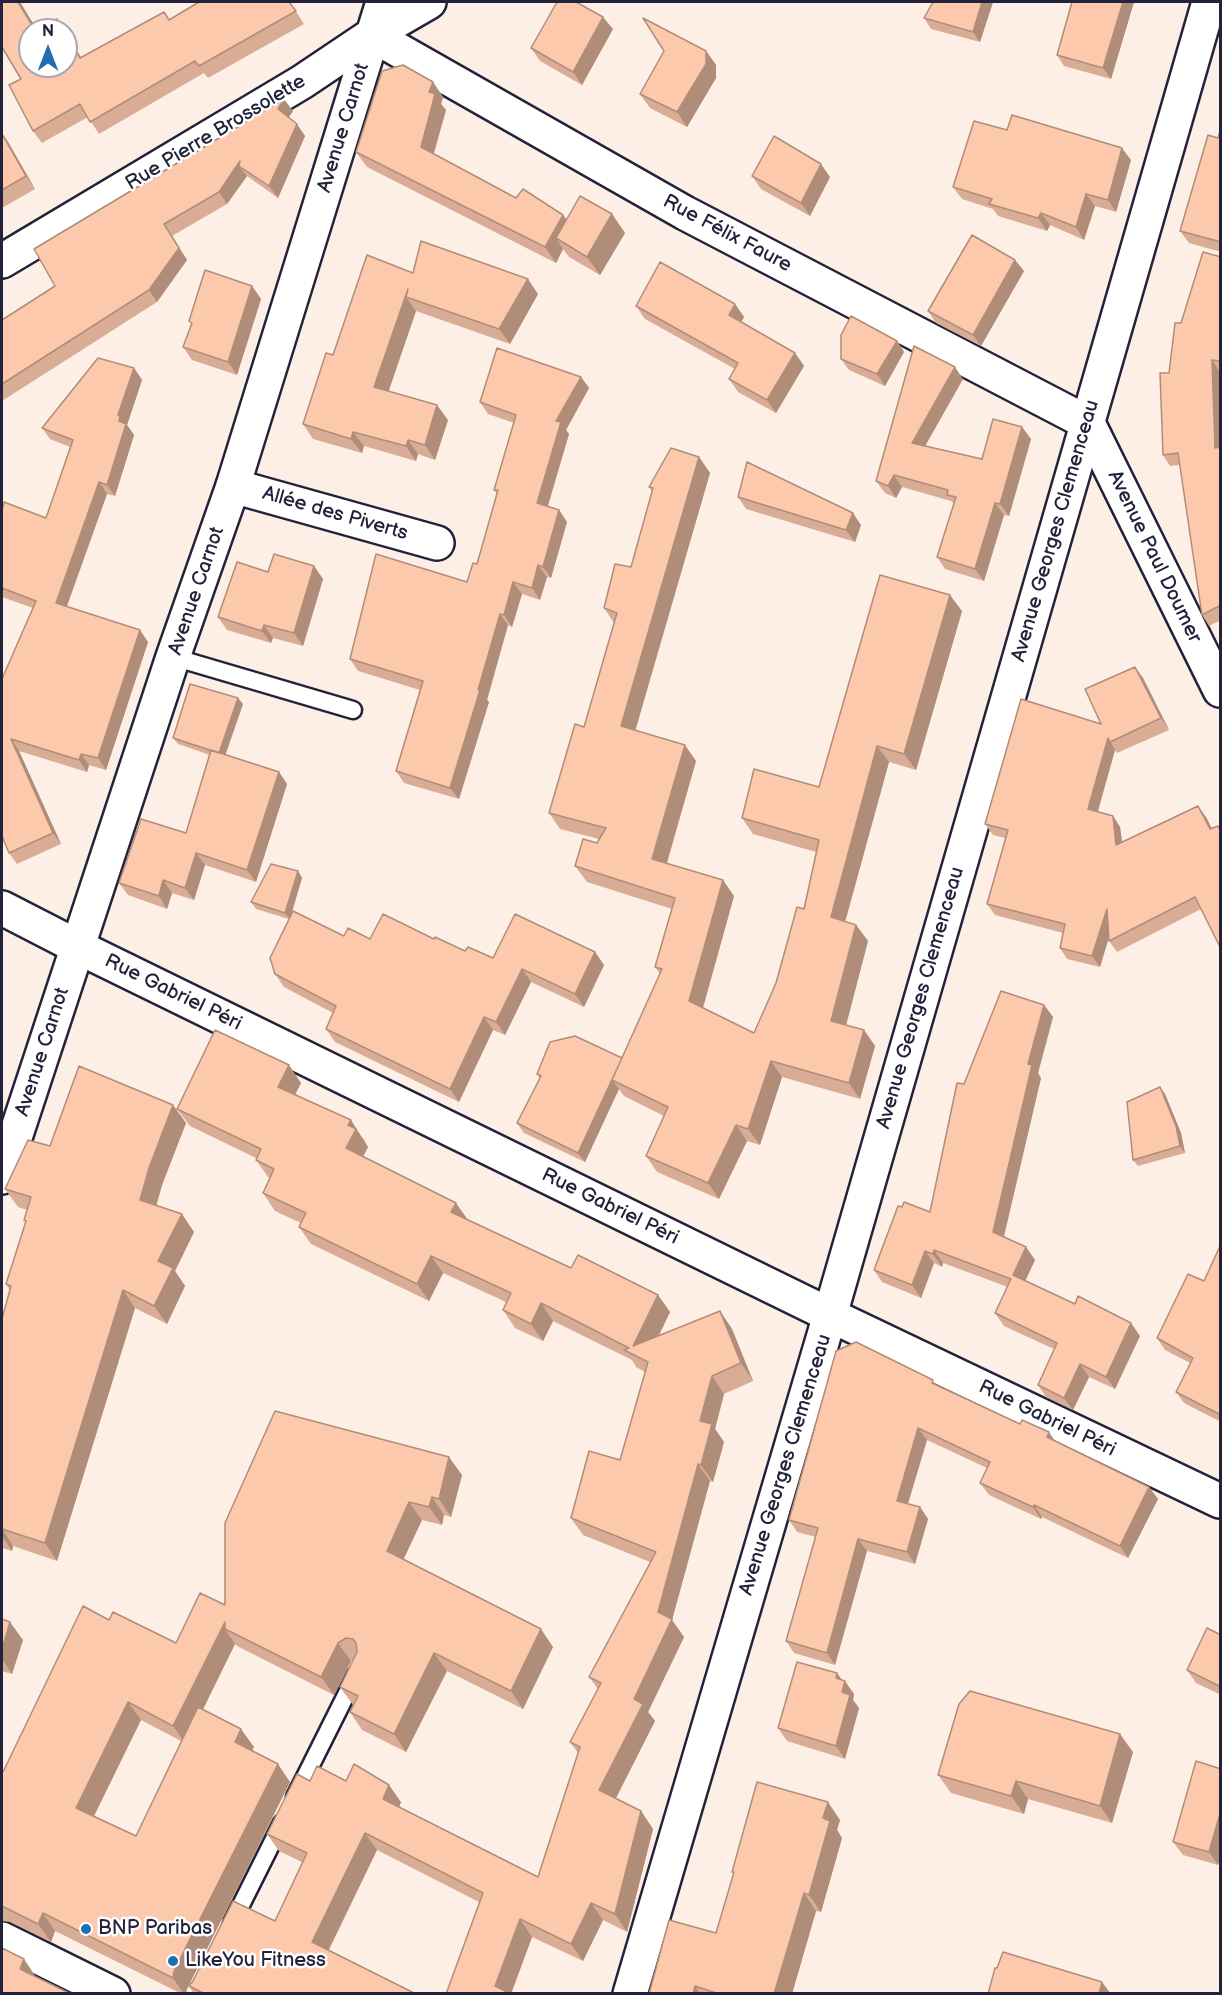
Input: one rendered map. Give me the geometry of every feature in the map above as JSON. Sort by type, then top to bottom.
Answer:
[{"type":"street","name":"Avenue Carnot","points":[[2,1177],[173,657],[233,486],[383,2]]},
{"type":"street","name":"Rue Pierre Brossolette","points":[[2,261],[302,82],[372,35],[429,2]]},
{"type":"street","name":"Avenue Georges Clemenceau","points":[[630,1994],[830,1315],[1209,2]]},
{"type":"street","name":"Rue Félix Faure","points":[[372,35],[685,213],[1088,423]]},
{"type":"street","name":"Avenue Paul Doumer","points":[[1088,423],[1221,690]]},
{"type":"street","name":"Allée des Piverts","points":[[233,486],[437,543]]},
{"type":"street","name":"Rue Gabriel Péri","points":[[2,908],[830,1315],[1221,1501]]},
{"type":"street","points":[[2,1939],[113,1994]]},
{"type":"lane","points":[[173,657],[353,710]]},
{"type":"lane","points":[[223,1941],[360,1666]]},
{"type":"building","points":[[2,2],[18,2],[28,18],[18,18],[18,74],[2,47]]},
{"type":"building","points":[[199,2],[289,2],[296,11],[199,66],[195,61],[90,122],[80,104],[33,131],[9,85],[21,79],[78,78],[78,55],[80,58],[164,12],[169,20]]},
{"type":"building","points":[[557,2],[576,2],[603,17],[573,72],[531,48]]},
{"type":"building","points":[[933,2],[982,2],[973,32],[924,18]]},
{"type":"building","points":[[1072,2],[1123,2],[1103,68],[1057,55]]},
{"type":"building","points":[[643,18],[706,51],[706,64],[677,112],[640,94],[664,51]]},
{"type":"building","points":[[403,65],[433,82],[429,92],[435,94],[421,147],[516,198],[523,189],[563,215],[545,247],[356,152],[382,71]]},
{"type":"building","points":[[284,99],[278,109],[297,124],[269,186],[239,166],[240,161],[219,192],[164,224],[179,248],[149,290],[2,384],[2,320],[55,286],[34,249]]},
{"type":"building","points":[[1012,115],[1122,148],[1108,200],[1086,194],[1076,227],[1041,213],[1038,218],[989,204],[992,199],[953,187],[974,121],[1007,130]]},
{"type":"building","points":[[1221,127],[1221,242],[1180,231],[1208,135],[1218,138]]},
{"type":"building","points":[[2,134],[26,176],[2,190]]},
{"type":"building","points":[[774,136],[821,164],[801,203],[752,176]]},
{"type":"building","points":[[580,196],[612,214],[587,257],[556,238]]},
{"type":"building","points":[[972,235],[1015,260],[973,335],[928,311]]},
{"type":"building","points":[[421,241],[528,279],[499,329],[406,297],[408,289],[374,387],[437,405],[425,445],[408,440],[406,446],[353,432],[351,439],[303,424],[326,353],[333,355],[367,255],[413,273]]},
{"type":"building","points":[[1203,252],[1221,257],[1221,361],[1212,360],[1215,448],[1221,447],[1221,605],[1202,615],[1178,453],[1163,455],[1160,373],[1169,373],[1175,323],[1181,323]]},
{"type":"building","points":[[660,262],[735,304],[729,315],[795,353],[767,400],[729,379],[738,363],[636,306]]},
{"type":"building","points":[[205,270],[252,286],[228,362],[183,347],[192,323],[189,321]]},
{"type":"building","points":[[851,316],[897,341],[877,374],[841,359],[841,335]]},
{"type":"building","points":[[914,346],[955,367],[912,443],[982,459],[993,419],[1022,427],[1000,504],[995,503],[975,569],[937,557],[956,497],[947,495],[948,490],[894,475],[888,486],[876,481]]},
{"type":"building","points":[[497,348],[581,377],[556,421],[561,422],[537,503],[559,510],[543,567],[538,565],[532,588],[513,582],[504,615],[500,614],[450,788],[396,771],[423,681],[350,659],[376,554],[467,582],[473,563],[477,564],[498,490],[494,490],[516,415],[480,402]]},
{"type":"building","points":[[98,358],[134,368],[118,415],[120,416],[119,421],[126,424],[107,485],[99,482],[56,603],[140,630],[98,758],[81,754],[79,760],[11,739],[53,833],[9,853],[2,836],[2,679],[36,601],[2,588],[2,510],[4,502],[46,518],[73,440],[42,428]]},
{"type":"building","points":[[671,448],[699,457],[621,726],[685,745],[652,859],[723,880],[689,1001],[754,1033],[776,983],[797,907],[804,909],[819,840],[742,818],[754,769],[819,787],[880,575],[950,595],[904,754],[877,746],[831,917],[856,925],[831,1021],[864,1030],[849,1083],[771,1061],[748,1129],[736,1125],[708,1183],[646,1156],[668,1107],[612,1080],[662,969],[655,967],[675,898],[575,866],[583,839],[597,843],[606,828],[549,813],[575,724],[584,727],[617,613],[604,608],[615,564],[631,567],[653,488],[649,487]]},
{"type":"building","points":[[747,462],[853,513],[846,530],[738,497]]},
{"type":"building","points":[[274,554],[314,566],[294,633],[264,625],[262,631],[218,617],[237,562],[268,572]]},
{"type":"building","points":[[1135,667],[1161,718],[1110,742],[1108,738],[1088,809],[1113,816],[1116,845],[1198,806],[1210,829],[1218,826],[1221,832],[1221,949],[1195,897],[1109,941],[1107,909],[1092,956],[1060,948],[1065,924],[987,904],[1008,830],[985,824],[1021,699],[1101,724],[1085,689]]},
{"type":"building","points":[[190,684],[238,698],[219,753],[173,738]]},
{"type":"building","points":[[211,750],[279,772],[247,870],[196,853],[185,888],[163,880],[159,896],[119,883],[141,819],[186,833]]},
{"type":"building","points":[[271,864],[298,871],[285,913],[251,902]]},
{"type":"building","points":[[293,911],[344,936],[348,928],[370,939],[383,914],[434,939],[435,937],[465,951],[468,947],[493,958],[515,914],[595,952],[575,994],[522,969],[496,1022],[484,1017],[450,1089],[326,1029],[336,1006],[275,974],[270,958]]},
{"type":"building","points":[[1001,991],[1044,1005],[1028,1064],[1032,1065],[993,1232],[1026,1247],[1013,1275],[1075,1304],[1078,1296],[1131,1323],[1106,1377],[1080,1364],[1064,1398],[1038,1385],[1057,1343],[995,1313],[1011,1279],[934,1250],[933,1254],[925,1251],[912,1285],[874,1270],[898,1206],[902,1207],[904,1202],[930,1212],[957,1083],[964,1084]]},
{"type":"building","points":[[215,1030],[289,1065],[278,1087],[351,1120],[348,1125],[356,1129],[346,1148],[456,1203],[451,1212],[571,1268],[578,1255],[658,1295],[633,1346],[720,1311],[741,1363],[712,1376],[700,1421],[712,1424],[701,1465],[698,1464],[658,1612],[672,1619],[634,1699],[643,1704],[599,1790],[641,1811],[615,1914],[591,1903],[571,1944],[520,1919],[495,1986],[511,1994],[446,1994],[483,1893],[365,1833],[312,1942],[416,1994],[205,1994],[189,1986],[233,1901],[275,1921],[307,1853],[267,1834],[297,1774],[310,1781],[317,1766],[346,1781],[354,1764],[389,1785],[383,1799],[538,1877],[580,1747],[570,1742],[601,1683],[589,1677],[656,1552],[571,1518],[589,1451],[620,1460],[648,1362],[624,1350],[629,1348],[541,1303],[531,1324],[503,1310],[511,1293],[431,1256],[417,1284],[299,1227],[306,1213],[263,1193],[274,1169],[256,1160],[261,1149],[177,1109]]},
{"type":"building","points":[[575,1036],[622,1058],[578,1153],[517,1123],[541,1076],[537,1074],[550,1042]]},
{"type":"building","points":[[79,1066],[173,1105],[149,1168],[140,1200],[182,1214],[158,1261],[173,1268],[154,1306],[123,1290],[45,1543],[2,1529],[2,1319],[11,1286],[6,1284],[26,1221],[24,1220],[31,1197],[5,1189],[28,1140],[50,1146]]},
{"type":"building","points":[[1160,1087],[1176,1126],[1180,1146],[1133,1160],[1127,1102]]},
{"type":"building","points":[[1220,1246],[1221,1415],[1176,1392],[1193,1358],[1157,1338],[1188,1274],[1204,1281]]},
{"type":"building","points":[[856,1342],[933,1380],[932,1383],[1020,1424],[1022,1420],[1049,1432],[1047,1437],[1149,1487],[1120,1546],[1034,1505],[1033,1507],[980,1483],[990,1462],[918,1428],[897,1501],[920,1507],[907,1552],[858,1539],[827,1653],[786,1641],[818,1528],[789,1520],[836,1351]]},
{"type":"building","points":[[275,1411],[449,1457],[439,1499],[432,1497],[429,1507],[409,1502],[387,1551],[541,1629],[511,1691],[434,1653],[394,1734],[350,1712],[358,1696],[340,1687],[357,1652],[353,1639],[346,1638],[338,1643],[321,1677],[225,1629],[225,1622],[173,1726],[128,1702],[76,1808],[136,1836],[198,1707],[241,1729],[235,1742],[278,1764],[174,1971],[173,1978],[43,1913],[38,1924],[2,1906],[2,1771],[83,1606],[109,1620],[113,1612],[176,1643],[200,1593],[225,1605],[225,1523]]},
{"type":"building","points":[[2,1619],[10,1622],[2,1649]]},
{"type":"building","points":[[1207,1628],[1221,1635],[1221,1687],[1187,1670]]},
{"type":"building","points":[[797,1662],[837,1673],[836,1678],[845,1681],[842,1692],[850,1695],[836,1746],[778,1728]]},
{"type":"building","points":[[970,1691],[1120,1734],[1100,1806],[1016,1781],[1011,1796],[938,1775],[959,1704]]},
{"type":"building","points":[[1196,1761],[1221,1769],[1221,1810],[1209,1852],[1173,1842]]},
{"type":"building","points":[[757,1782],[828,1802],[823,1818],[830,1821],[809,1895],[804,1893],[774,1994],[719,1994],[695,1986],[693,1994],[649,1994],[669,1920],[716,1933]]},
{"type":"building","points":[[2,1948],[24,1959],[20,1969],[71,1994],[2,1994]]},
{"type":"building","points":[[1003,1952],[1102,1982],[1099,1994],[988,1994],[995,1968]]},
{"type":"place","name":"BNP Paribas","points":[[86,1929]]},
{"type":"place","name":"LikeYou Fitness","points":[[173,1961]]}]
